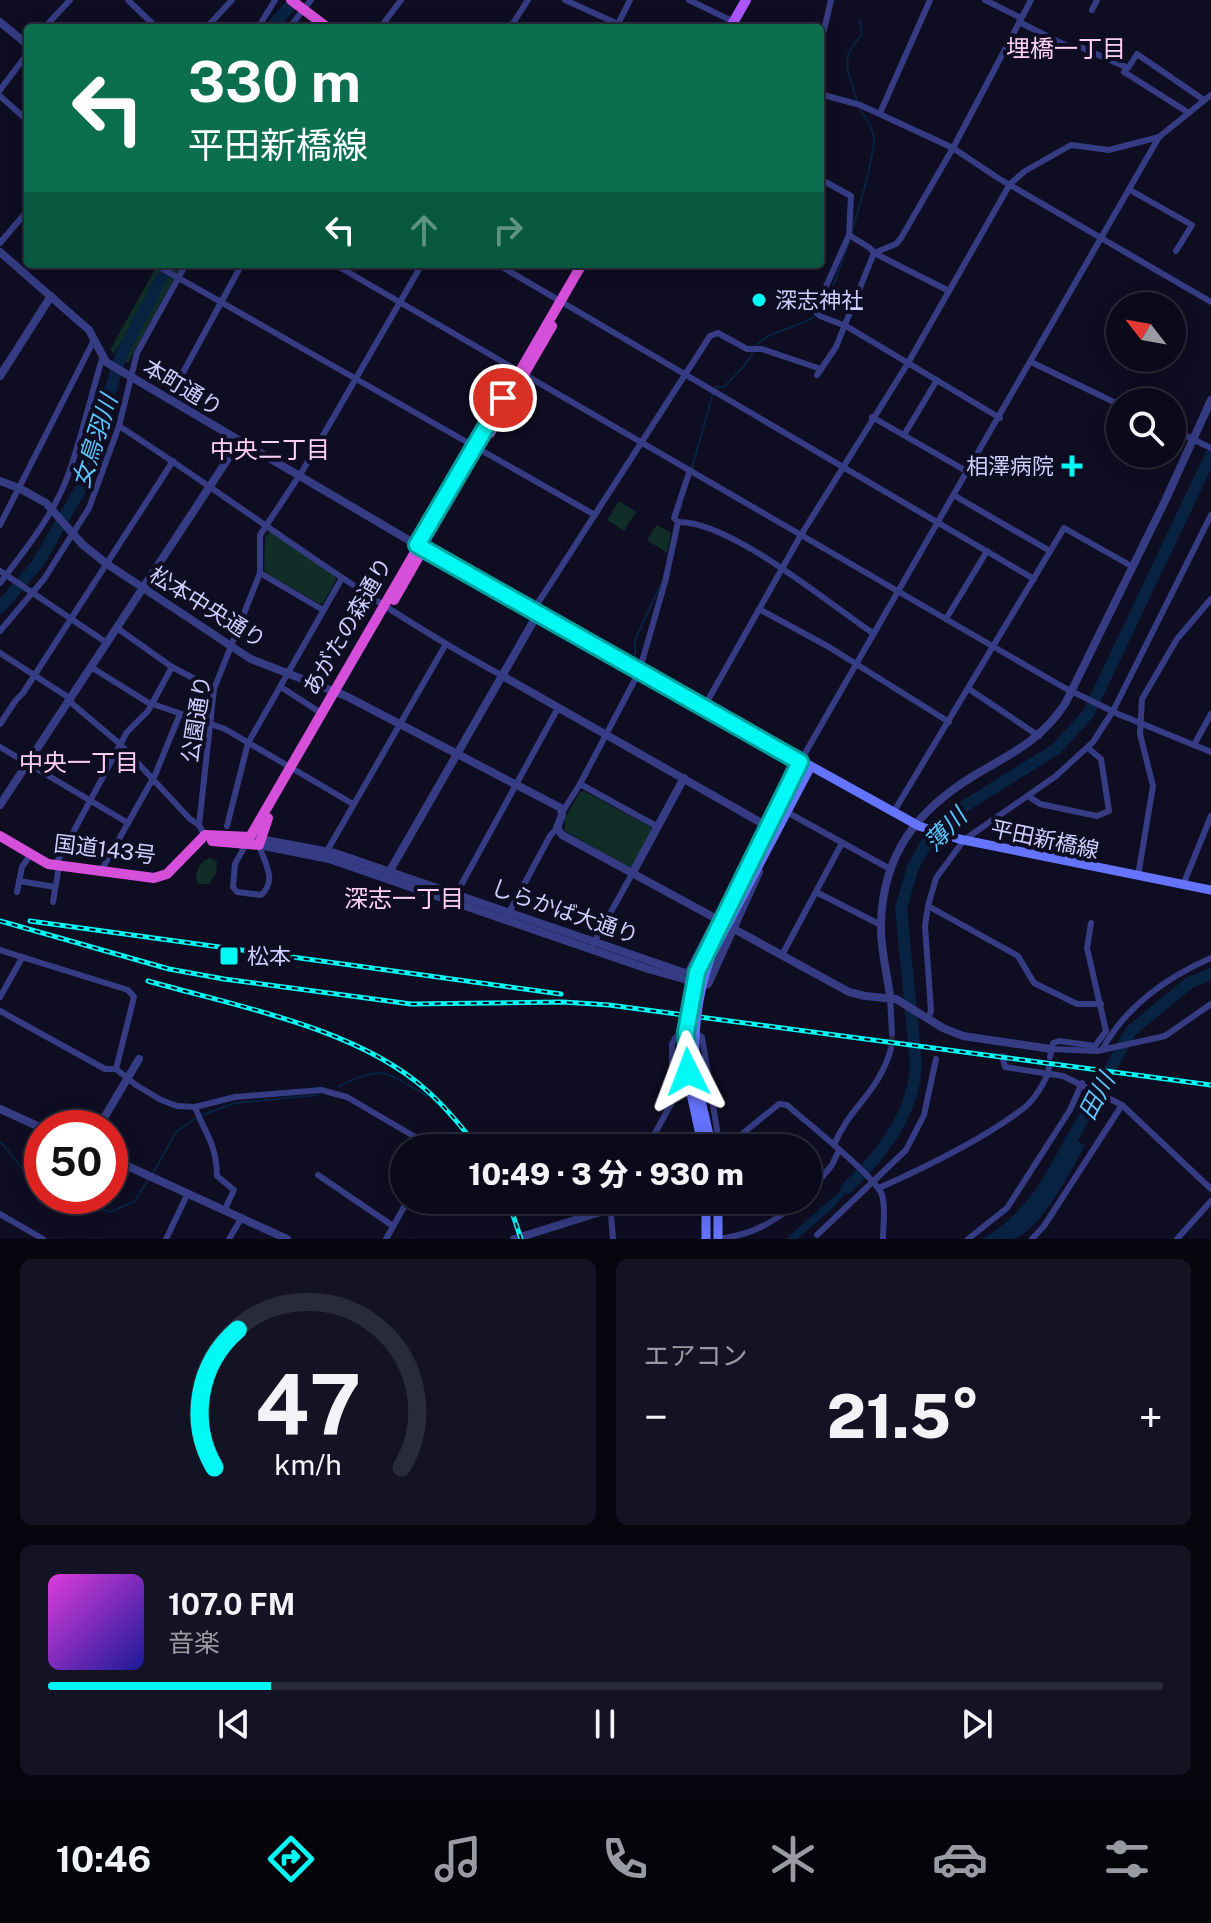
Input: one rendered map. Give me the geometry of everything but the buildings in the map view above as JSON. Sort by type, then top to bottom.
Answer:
[{"type":"highway","points":[[301,4],[324,24]]},
{"type":"highway","name":"あがたの森通り","points":[[292,769],[580,268]]},
{"type":"highway","name":"あがたの森通り","points":[[562,302],[587,268]]},
{"type":"highway","name":"あがたの森通り","points":[[254,841],[321,713],[337,691]]},
{"type":"highway","name":"国道143号","points":[[0,836],[30,855],[57,866],[159,878],[203,839]]},
{"type":"highway","points":[[203,839],[254,841]]},
{"type":"main road","points":[[729,24],[738,0]]},
{"type":"main road","points":[[729,24],[746,0]]},
{"type":"main road","name":"平田新橋線","points":[[420,547],[810,768],[917,825],[961,840],[1211,890]]},
{"type":"main road","points":[[782,810],[800,762]]},
{"type":"main road","points":[[701,1134],[694,1088],[695,1031],[708,954],[753,855],[810,768]]},
{"type":"main road","points":[[708,954],[764,856],[772,829]]},
{"type":"main road","points":[[694,1088],[708,1134]]},
{"type":"main road","points":[[706,1214],[706,1239]]},
{"type":"main road","points":[[718,1214],[718,1239]]},
{"type":"street","points":[[51,24],[70,0]]},
{"type":"street","points":[[128,0],[153,24]]},
{"type":"street","points":[[210,24],[232,0]]},
{"type":"street","points":[[260,24],[275,0]]},
{"type":"street","points":[[383,24],[401,0]]},
{"type":"street","points":[[513,24],[528,0]]},
{"type":"street","points":[[565,0],[618,24],[630,0]]},
{"type":"street","points":[[689,0],[729,24]]},
{"type":"street","points":[[824,30],[831,0]]},
{"type":"street","points":[[880,113],[930,0]]},
{"type":"street","points":[[985,0],[1073,49],[1078,46],[1128,68],[1137,54],[1204,100]]},
{"type":"street","points":[[388,875],[537,615],[536,606],[710,336],[714,334],[819,372],[846,326],[874,253],[896,244],[953,148],[1029,4],[1020,0]]},
{"type":"street","points":[[1092,10],[1097,0]]},
{"type":"street","points":[[291,24],[301,4]]},
{"type":"street","points":[[0,22],[24,42]]},
{"type":"street","points":[[0,90],[24,58]]},
{"type":"street","points":[[1124,72],[1189,113]]},
{"type":"street","points":[[824,95],[880,113],[953,148],[1211,302]]},
{"type":"street","points":[[704,707],[801,535],[908,363],[1010,184],[1025,171],[1071,145],[1119,149],[1159,137],[1211,95]]},
{"type":"street","points":[[0,96],[24,117]]},
{"type":"street","points":[[800,762],[1159,137]]},
{"type":"street","points":[[824,181],[851,196],[852,236],[815,311],[846,326],[1000,418]]},
{"type":"street","points":[[1130,190],[1192,225],[1176,251]]},
{"type":"street","points":[[0,243],[24,215]]},
{"type":"street","points":[[852,236],[874,253],[949,291]]},
{"type":"street","points":[[0,252],[89,330],[105,361],[53,510],[0,583]]},
{"type":"street","points":[[161,268],[222,300],[595,515]]},
{"type":"street","points":[[0,631],[72,531],[99,485],[119,426],[137,353],[183,268]]},
{"type":"street","points":[[168,400],[240,268]]},
{"type":"street","points":[[341,268],[994,648],[1075,693],[1211,752]]},
{"type":"street","name":"公園通り","points":[[199,825],[214,689],[260,573],[260,535],[420,268]]},
{"type":"street","points":[[504,268],[1034,579]]},
{"type":"street","points":[[0,376],[51,296]]},
{"type":"street","points":[[0,525],[94,340]]},
{"type":"street","name":"本町通り","points":[[105,361],[420,547]]},
{"type":"street","points":[[1031,362],[1106,398]]},
{"type":"street","points":[[904,435],[937,380]]},
{"type":"street","points":[[892,1033],[893,998],[881,925],[890,869],[917,825],[939,798],[1039,736],[1075,693],[1196,440],[1211,400]]},
{"type":"street","points":[[872,417],[968,472]]},
{"type":"street","points":[[119,426],[210,485],[385,608],[772,829]]},
{"type":"street","points":[[1186,435],[1211,448]]},
{"type":"street","points":[[0,805],[239,442]]},
{"type":"street","points":[[0,724],[173,461]]},
{"type":"street","points":[[507,916],[639,672],[692,471]]},
{"type":"street","name":"松本中央通り","points":[[0,481],[19,488],[53,510],[107,564],[251,659],[337,691],[563,811]]},
{"type":"street","points":[[955,496],[1050,551]]},
{"type":"street","points":[[927,1018],[931,1011],[925,926],[936,878],[961,840],[1056,776],[1088,748],[1111,710],[1211,515]]},
{"type":"street","points":[[677,521],[716,529],[782,569],[874,634]]},
{"type":"street","points":[[893,813],[1064,528],[1133,567]]},
{"type":"street","points":[[946,619],[987,551]]},
{"type":"street","points":[[260,573],[323,610]]},
{"type":"street","points":[[5,574],[107,643]]},
{"type":"street","points":[[227,826],[248,743],[342,578]]},
{"type":"street","points":[[1138,876],[1153,786],[1140,723],[1142,699],[1177,639],[1211,599]]},
{"type":"street","points":[[759,609],[857,664],[949,722]]},
{"type":"street","points":[[117,628],[172,667],[214,689]]},
{"type":"street","points":[[327,851],[446,644]]},
{"type":"street","points":[[0,653],[70,700],[120,744],[199,825],[203,839]]},
{"type":"street","points":[[91,667],[152,703],[211,724],[248,743],[353,804]]},
{"type":"street","points":[[53,902],[57,866],[89,802],[127,732],[148,711],[172,667]]},
{"type":"street","points":[[281,687],[321,713]]},
{"type":"street","points":[[969,689],[1039,736]]},
{"type":"street","points":[[454,897],[558,708]]},
{"type":"street","points":[[100,872],[153,779],[180,714]]},
{"type":"street","points":[[1194,745],[1211,714]]},
{"type":"street","points":[[0,747],[128,823]]},
{"type":"street","points":[[1028,796],[1040,804],[1097,816],[1109,811],[1101,759],[1088,748]]},
{"type":"street","points":[[589,948],[596,941],[684,778]]},
{"type":"street","points":[[580,784],[658,827]]},
{"type":"street","points":[[782,810],[890,869]]},
{"type":"street","points":[[1183,885],[1211,816]]},
{"type":"street","points":[[557,828],[562,835],[715,918]]},
{"type":"street","points":[[254,841],[270,871],[267,890],[261,895],[237,892],[233,887],[235,864],[254,841]]},
{"type":"street","name":"しらかば大通り","points":[[254,841],[388,875]]},
{"type":"street","name":"しらかば大通り","points":[[254,841],[327,851],[589,948],[671,972]]},
{"type":"street","points":[[782,955],[842,843]]},
{"type":"street","points":[[17,892],[24,861],[30,855]]},
{"type":"street","points":[[686,977],[715,918],[753,855]]},
{"type":"street","points":[[671,972],[708,984],[764,856]]},
{"type":"street","points":[[19,881],[55,887]]},
{"type":"street","points":[[816,892],[881,925]]},
{"type":"street","points":[[928,906],[1018,956],[1034,983],[1077,1004],[1101,1004]]},
{"type":"street","name":"しらかば大通り","points":[[507,916],[596,941],[671,972]]},
{"type":"street","points":[[1050,1053],[1053,1043],[1059,1041],[1095,1046],[1106,1031],[1087,948],[1091,923]]},
{"type":"street","points":[[734,929],[849,992],[893,998],[963,1036],[1005,1051],[1050,1053],[1103,1050],[1162,1037],[1174,1032],[1211,1004]]},
{"type":"street","points":[[0,950],[128,990],[134,997],[116,1069]]},
{"type":"street","points":[[0,997],[22,958]]},
{"type":"street","points":[[1103,1050],[1121,1024],[1148,995],[1165,981],[1211,958]]},
{"type":"street","points":[[0,1011],[105,1069],[116,1069],[168,1103],[197,1114],[212,1140],[217,1176],[234,1190],[224,1211]]},
{"type":"street","points":[[655,1134],[672,1102],[672,1044],[683,1031],[702,1037],[718,1134]]},
{"type":"street","points":[[822,1177],[832,1165],[842,1126],[877,1084],[891,1049]]},
{"type":"street","points":[[1005,1051],[1005,1067],[1048,1070],[1084,1084],[1120,1104],[1211,1189]]},
{"type":"street","points":[[109,1110],[139,1059]]},
{"type":"street","points":[[817,1235],[874,1184],[906,1150],[924,1115],[936,1059]]},
{"type":"street","points":[[874,1184],[999,1126],[1016,1111],[1024,1109],[1048,1070]]},
{"type":"street","points":[[968,1239],[996,1219],[1015,1196],[1084,1084]]},
{"type":"street","points":[[197,1114],[235,1097],[321,1090],[347,1097],[410,1134]]},
{"type":"street","points":[[747,1134],[783,1103],[820,1134]]},
{"type":"street","points":[[1032,1239],[1060,1202],[1120,1104]]},
{"type":"street","points":[[0,1109],[24,1120]]},
{"type":"street","points":[[822,1135],[874,1184],[883,1203],[883,1239]]},
{"type":"street","points":[[128,1166],[287,1239]]},
{"type":"street","points":[[318,1175],[393,1226]]},
{"type":"street","points":[[166,1239],[188,1193]]},
{"type":"street","points":[[1177,1239],[1211,1201]]},
{"type":"street","points":[[0,1214],[43,1239]]},
{"type":"street","points":[[386,1239],[400,1214]]},
{"type":"street","points":[[514,1239],[585,1214]]},
{"type":"street","points":[[613,1239],[614,1214]]},
{"type":"street","points":[[718,1239],[741,1237],[760,1230],[784,1214]]},
{"type":"street","points":[[229,1239],[241,1219]]},
{"type":"green space","points":[[156,268],[161,268],[146,305],[113,354],[111,349]]},
{"type":"green space","points":[[169,268],[180,268],[128,363],[124,361],[155,303]]},
{"type":"green space","points":[[619,501],[636,512],[624,531],[607,520]]},
{"type":"green space","points":[[657,525],[671,533],[667,553],[647,540]]},
{"type":"green space","points":[[273,532],[335,576],[336,580],[323,603],[266,573],[265,538]]},
{"type":"green space","points":[[584,791],[651,827],[633,866],[628,868],[565,831],[565,818],[580,792]]},
{"type":"green space","points":[[210,858],[217,862],[216,874],[209,884],[199,884],[196,880],[198,869]]},
{"type":"water","points":[[1066,1136],[1085,1145],[1045,1212],[1035,1224],[1013,1239],[982,1239],[1022,1207],[1041,1181]]},
{"type":"water","points":[[868,1166],[832,1209],[797,1239],[786,1239],[814,1214],[822,1214],[822,1207]]},
{"type":"waterway","name":"女鳥羽川","points":[[274,24],[295,0]]},
{"type":"waterway","points":[[857,103],[847,61],[854,44],[862,35],[860,19]]},
{"type":"waterway","points":[[756,346],[769,336],[815,316],[832,286],[860,205],[872,157],[873,133],[860,109]]},
{"type":"waterway","name":"女鳥羽川","points":[[0,608],[38,563],[81,488],[121,355],[167,268]]},
{"type":"waterway","points":[[692,468],[716,387],[724,387],[753,352]]},
{"type":"waterway","name":"薄川","points":[[847,1188],[894,1132],[914,1083],[916,1065],[901,908],[913,867],[930,837],[952,814],[1056,749],[1088,714],[1211,455]]},
{"type":"waterway","points":[[677,517],[682,505]]},
{"type":"waterway","points":[[635,657],[635,640],[662,582]]},
{"type":"waterway","name":"田川","points":[[1065,1152],[1131,1031],[1189,983],[1211,974]]},
{"type":"waterway","points":[[338,1087],[375,1073],[393,1077],[427,1096]]},
{"type":"waterway","points":[[202,1115],[235,1103],[318,1095]]},
{"type":"waterway","points":[[152,1175],[176,1132],[196,1118]]},
{"type":"waterway","points":[[0,1142],[24,1170]]},
{"type":"waterway","points":[[128,1204],[135,1201],[148,1180]]},
{"type":"tunnel","points":[[891,1049],[892,1033]]},
{"type":"tunnel","points":[[1003,1059],[1004,1051]]},
{"type":"railway","points":[[0,921],[169,969],[224,979],[411,1004],[563,1002],[609,1005],[1211,1085]]},
{"type":"railway","points":[[30,921],[561,994]]},
{"type":"railway","points":[[148,981],[294,1022],[365,1050],[425,1089],[467,1134]]},
{"type":"railway","points":[[513,1214],[521,1239]]},
{"type":"place","name":"深志神社","points":[[759,300]]},
{"type":"place","name":"相澤病院","points":[[1072,466]]},
{"type":"place","name":"松本","points":[[229,956]]},
{"type":"district","name":"埋橋一丁目","points":[[1066,48]]},
{"type":"district","name":"中央二丁目","points":[[270,449]]},
{"type":"district","name":"中央一丁目","points":[[79,762]]},
{"type":"district","name":"深志一丁目","points":[[404,898]]},
{"type":"route","points":[[503,398],[417,545],[800,762],[706,948],[697,972],[686,1032],[688,1072]]}]
